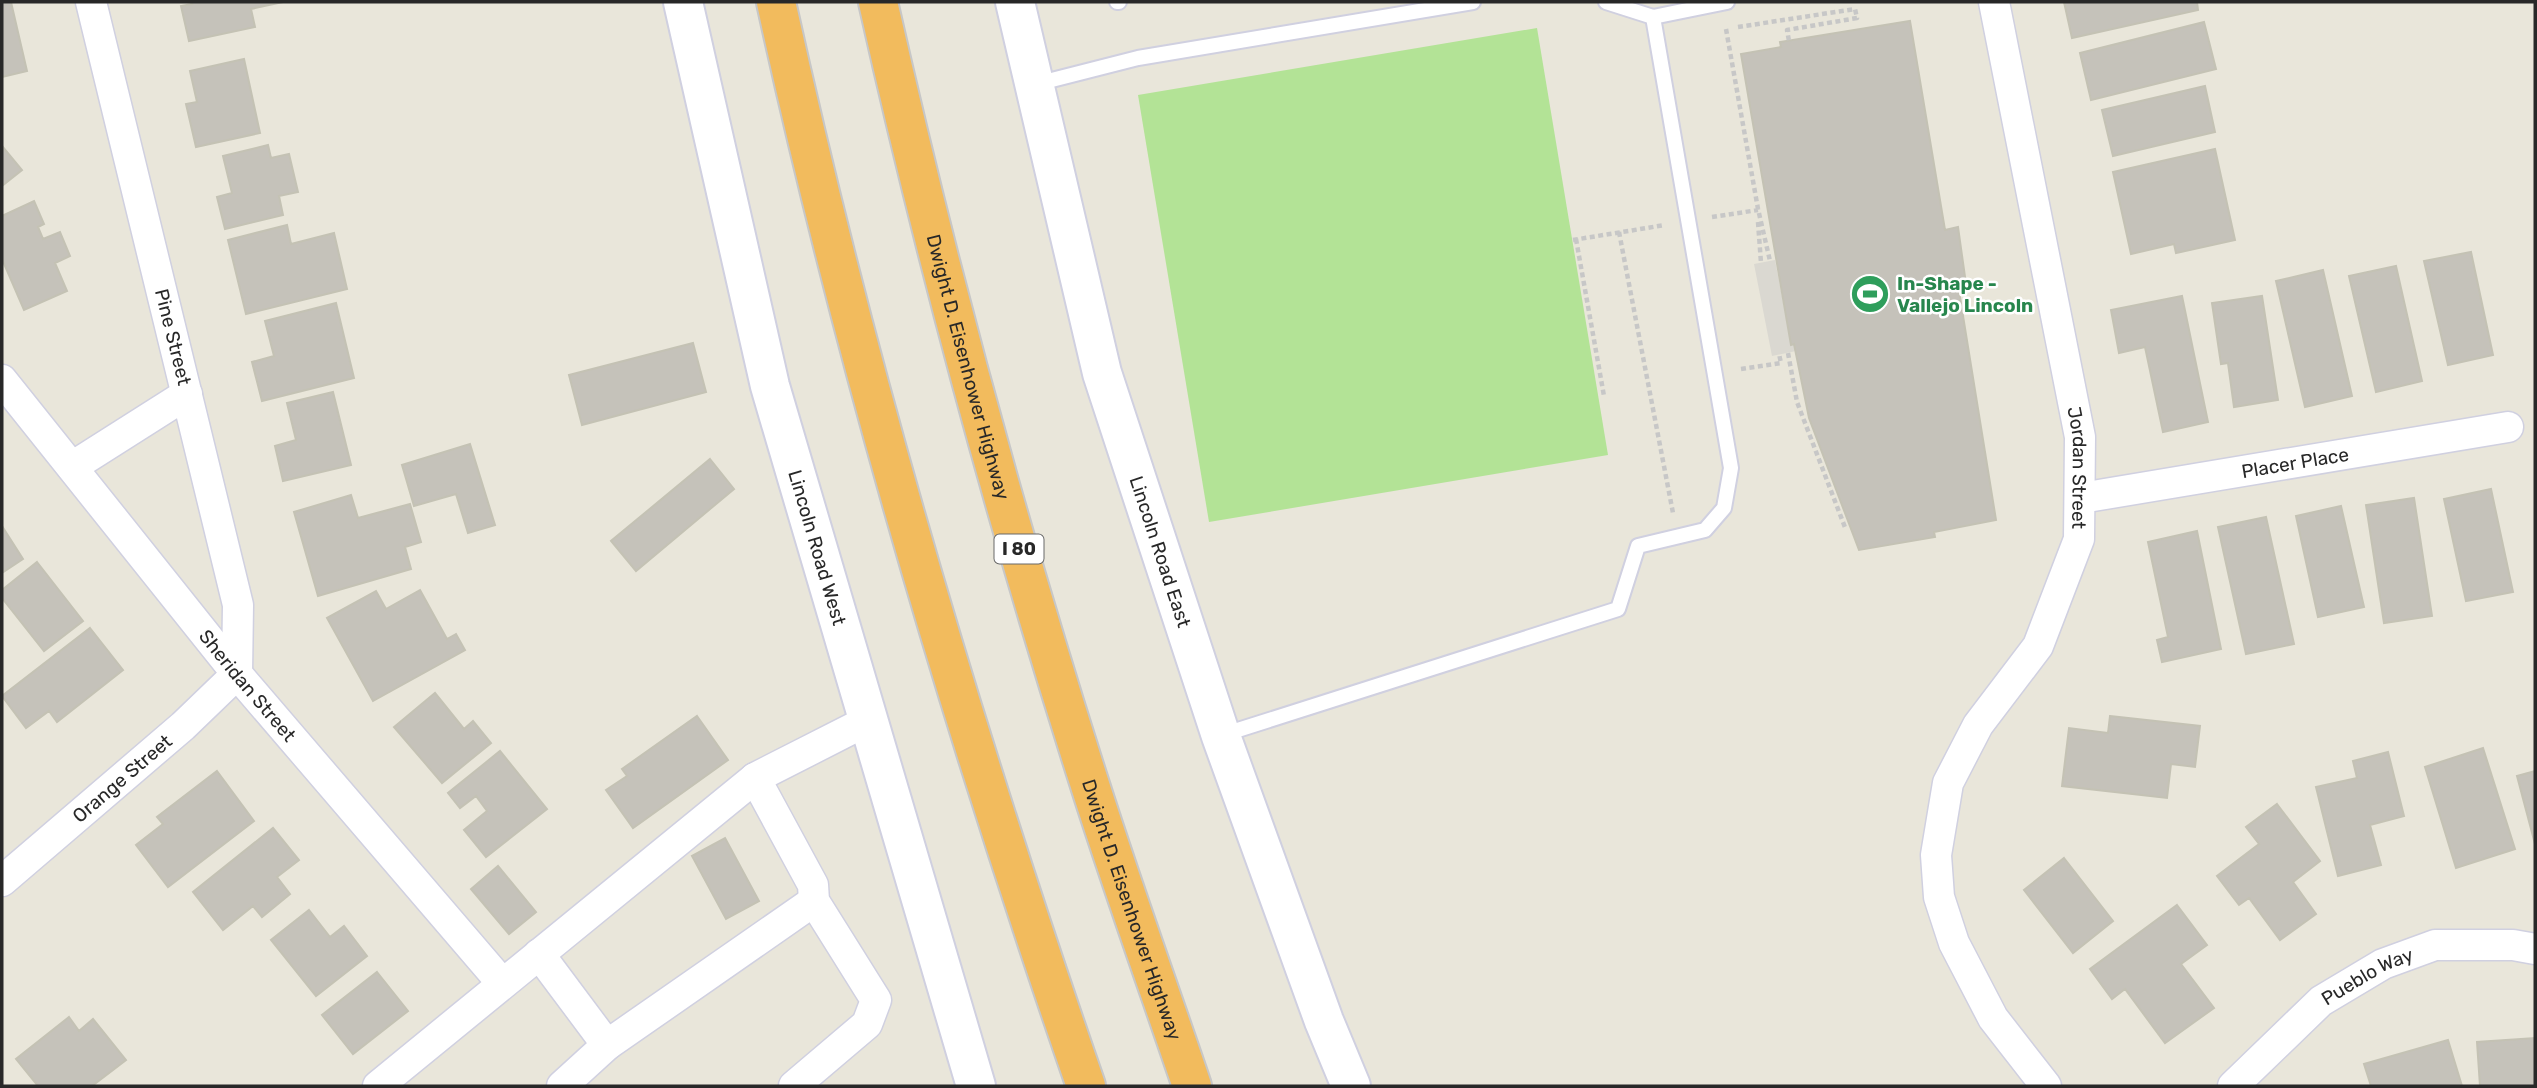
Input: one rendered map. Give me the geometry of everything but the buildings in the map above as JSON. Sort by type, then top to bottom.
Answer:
[{"type":"highway","points":[[776,2],[861,354],[946,658],[1086,1086]]},
{"type":"highway","name":"Dwight D. Eisenhower Highway","points":[[878,2],[910,146],[993,459],[1090,785],[1192,1086]]},
{"type":"street","name":"Pine Street","points":[[91,2],[238,605],[237,674]]},
{"type":"street","name":"Lincoln Road West","points":[[683,2],[770,386],[976,1086]]},
{"type":"street","name":"Lincoln Road East","points":[[1015,2],[1102,373],[1221,736],[1324,1021],[1351,1086]]},
{"type":"street","name":"Jordan Street","points":[[1993,2],[2080,437],[2079,540],[2038,646],[1978,725],[1948,783],[1936,855],[1939,897],[1954,943],[1993,1018],[2046,1086]]},
{"type":"street","name":"Sheridan Street","points":[[2,380],[237,674],[502,984]]},
{"type":"street","points":[[72,467],[187,394]]},
{"type":"street","name":"Placer Place","points":[[2081,498],[2508,426]]},
{"type":"street","name":"Orange Street","points":[[2,881],[183,726],[237,674]]},
{"type":"street","points":[[378,1086],[755,778],[867,721]]},
{"type":"street","points":[[755,778],[813,885],[814,901],[876,1000],[867,1024],[794,1086]]},
{"type":"street","points":[[562,1086],[607,1045],[814,901]]},
{"type":"street","name":"Pueblo Way","points":[[2234,1086],[2322,1002],[2383,964],[2435,945],[2513,945],[2535,948]]},
{"type":"street","points":[[539,954],[607,1045]]},
{"type":"lane","points":[[1035,84],[1138,58],[1473,2]]},
{"type":"lane","points":[[1606,2],[1653,17],[1727,2]]},
{"type":"lane","points":[[1221,736],[1618,609],[1638,546],[1705,530],[1724,508],[1731,468],[1653,17]]},
{"type":"path","points":[[1770,261],[1725,29],[1856,9],[1857,18],[1787,30],[1789,41]]},
{"type":"path","points":[[1604,396],[1574,240],[1758,209]]},
{"type":"path","points":[[1758,209],[1761,263]]},
{"type":"path","points":[[1619,232],[1677,537]]},
{"type":"path","points":[[1788,353],[1797,402],[1846,530]]},
{"type":"path","points":[[1716,373],[1782,363],[1779,354]]},
{"type":"green space","points":[[1537,28],[1608,455],[1209,522],[1138,95]]},
{"type":"shaded area","points":[[1775,260],[1791,344],[1794,344],[1796,351],[1772,356],[1754,264]]},
{"type":"place","name":"In-Shape - Vallejo Lincoln","points":[[1870,294]]}]
